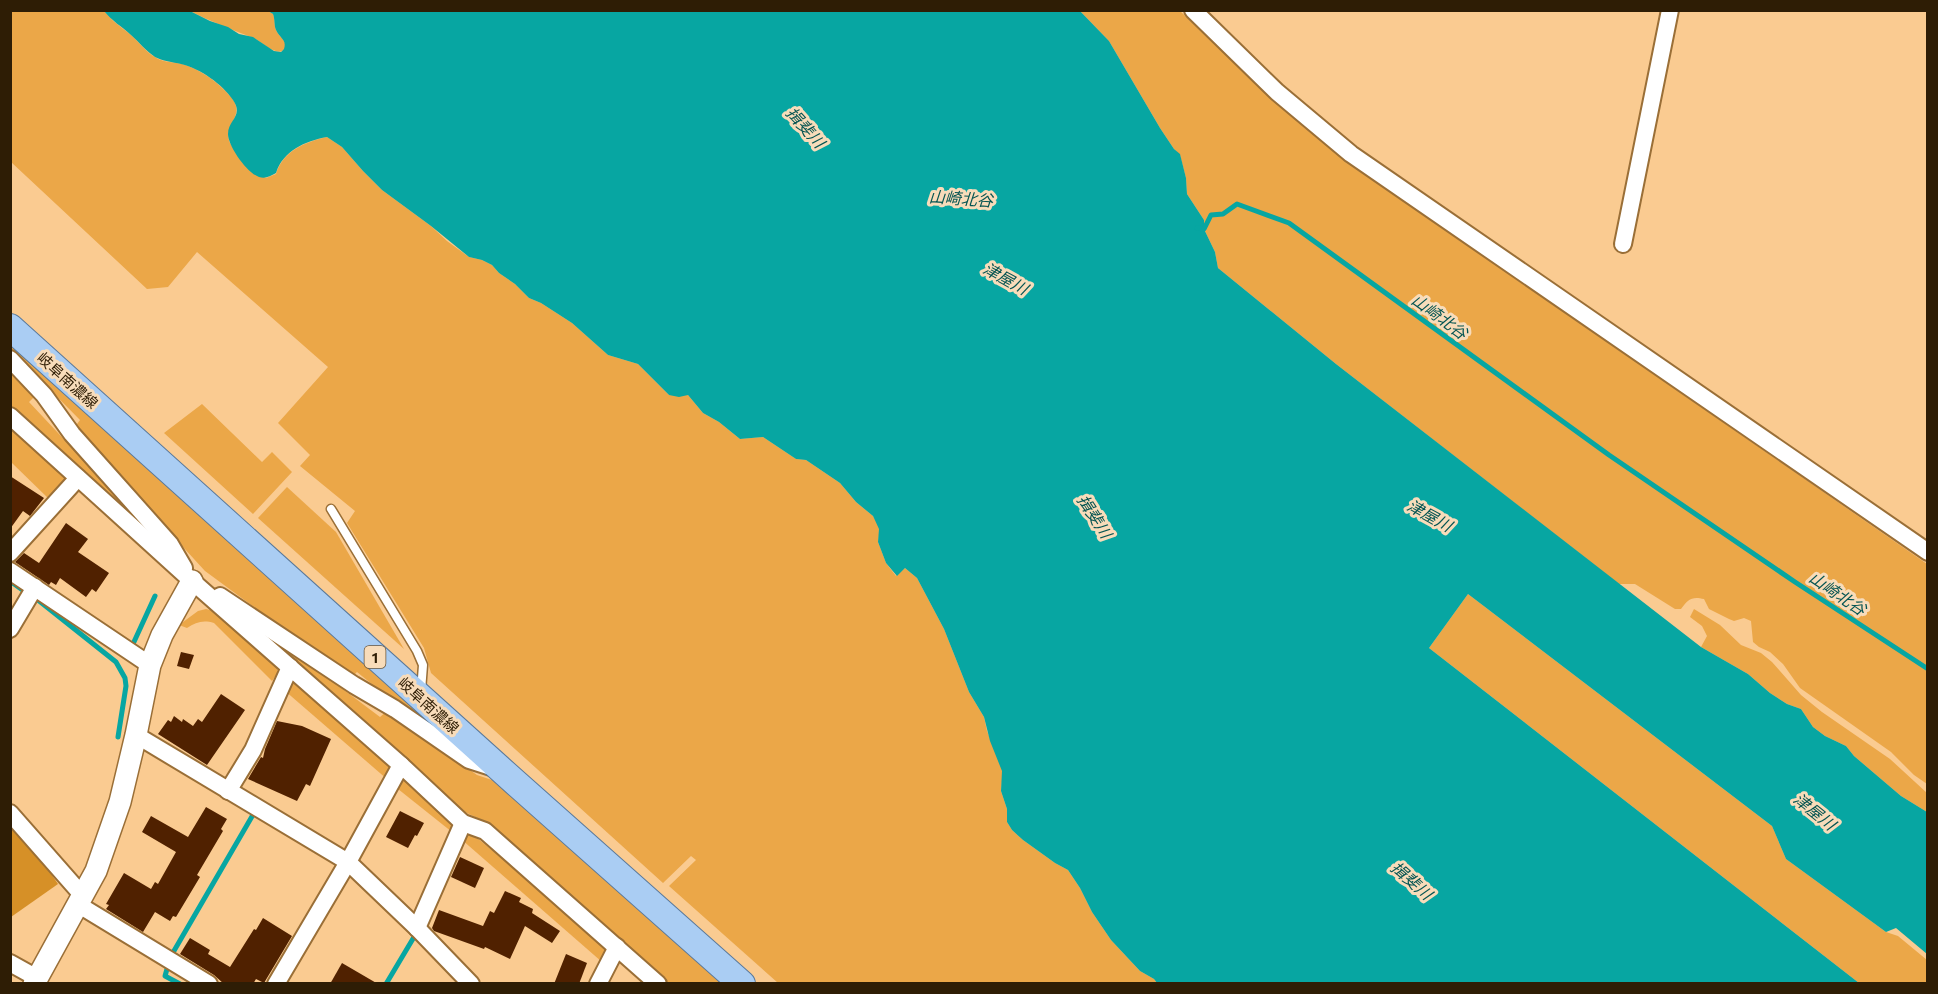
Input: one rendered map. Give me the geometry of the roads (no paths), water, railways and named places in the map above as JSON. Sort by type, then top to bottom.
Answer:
[{"type":"main road","name":"岐阜南濃線","points":[[10,327],[742,984]]},
{"type":"street","points":[[1193,10],[1277,92],[1351,154],[1928,552]]},
{"type":"street","points":[[1623,244],[1670,10]]},
{"type":"street","points":[[10,359],[44,395],[72,434],[170,544],[192,581],[229,600],[470,760],[503,771]]},
{"type":"street","points":[[10,416],[463,823],[485,831],[658,984]]},
{"type":"street","points":[[10,554],[78,478]]},
{"type":"street","points":[[10,571],[150,665]]},
{"type":"street","points":[[10,963],[35,981],[96,871],[109,836],[136,735],[150,665],[162,634],[192,581]]},
{"type":"street","points":[[10,629],[35,587]]},
{"type":"street","points":[[228,791],[253,750],[290,667]]},
{"type":"street","points":[[136,735],[348,862],[471,984]]},
{"type":"street","points":[[276,984],[348,862],[401,765]]},
{"type":"street","points":[[10,813],[81,900],[209,984]]},
{"type":"street","points":[[417,928],[463,823]]},
{"type":"street","points":[[598,984],[617,947]]},
{"type":"lane","points":[[331,509],[417,651],[423,665],[421,698]]},
{"type":"water","points":[[104,11],[190,11],[239,34],[253,37],[274,51],[281,52],[285,43],[276,30],[273,14],[268,11],[1080,11],[1109,41],[1160,128],[1180,154],[1187,194],[1204,220],[1204,229],[1215,252],[1218,268],[1336,364],[1701,647],[1748,674],[1787,704],[1801,709],[1813,727],[1825,736],[1846,746],[1854,756],[1901,796],[1927,812],[1927,954],[1896,928],[1886,932],[1786,859],[1772,826],[1468,594],[1429,648],[1859,983],[1157,983],[1140,971],[1111,940],[1068,870],[1055,863],[1012,830],[1007,822],[1007,809],[1001,791],[1002,771],[990,741],[984,717],[969,692],[944,629],[917,578],[905,568],[897,576],[886,563],[878,542],[879,529],[873,516],[856,502],[840,483],[806,460],[796,459],[763,437],[740,439],[719,422],[703,413],[688,395],[679,397],[669,395],[638,364],[608,355],[572,323],[529,298],[492,265],[469,257],[382,190],[342,147],[327,137],[296,148],[279,165],[276,173],[264,178],[254,174],[239,158],[231,145],[228,134],[237,110],[233,100],[223,88],[196,69],[155,57]]},
{"type":"waterway","name":"山崎北谷","points":[[1197,228],[1204,229],[1211,215],[1223,214],[1237,204],[1289,223],[1609,455],[1795,582],[1928,669]]},
{"type":"waterway","points":[[10,581],[24,591]]},
{"type":"waterway","points":[[133,644],[155,596]]},
{"type":"waterway","points":[[38,600],[116,662],[125,678],[126,686],[118,737]]},
{"type":"waterway","points":[[171,956],[254,813]]},
{"type":"waterway","points":[[386,984],[414,937]]},
{"type":"waterway","points":[[167,969],[165,976],[180,984]]},
{"type":"water label","name":"揖斐川","points":[[806,127]]},
{"type":"water label","name":"津屋川","points":[[1006,278]]},
{"type":"water label","name":"津屋川","points":[[1430,515]]},
{"type":"water label","name":"揖斐川","points":[[1095,516]]},
{"type":"water label","name":"津屋川","points":[[1815,811]]},
{"type":"water label","name":"揖斐川","points":[[1412,880]]}]
